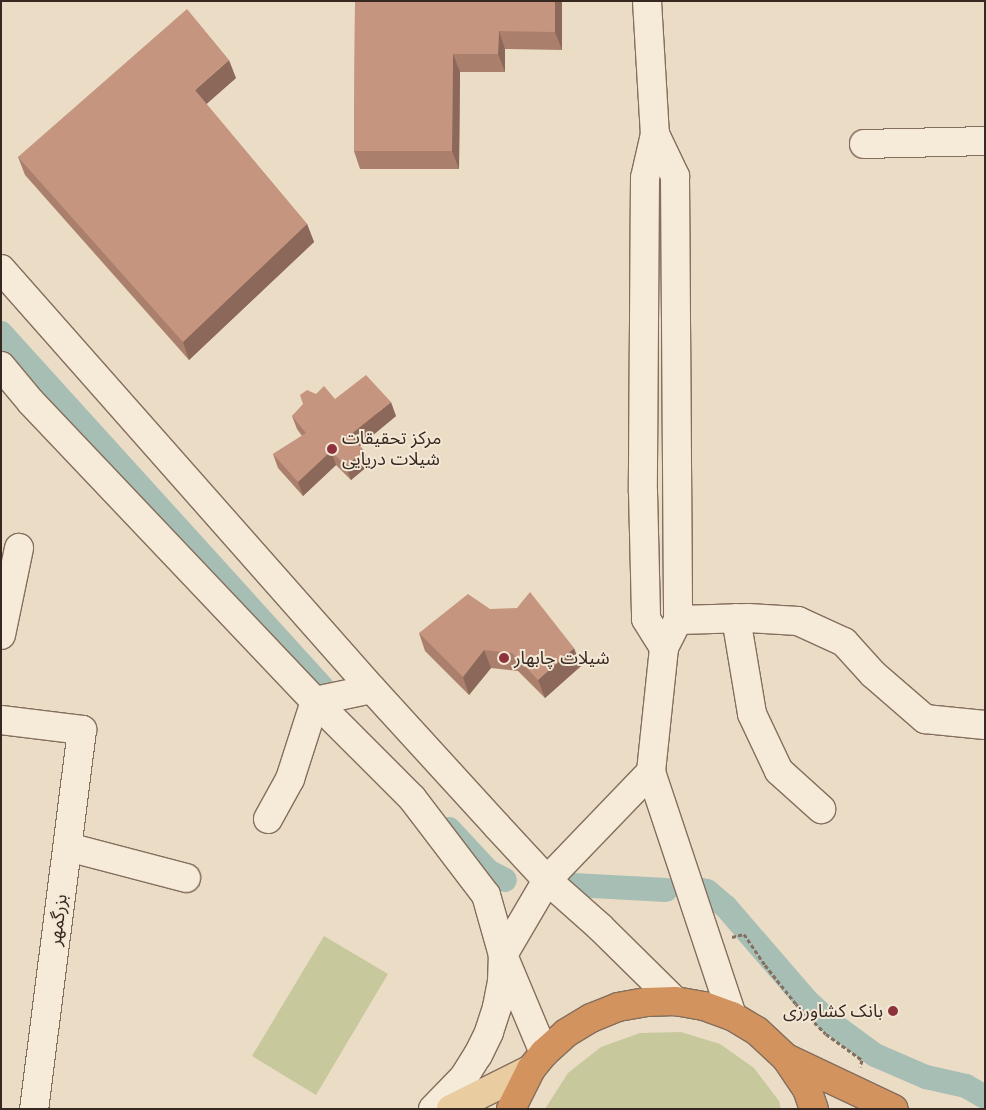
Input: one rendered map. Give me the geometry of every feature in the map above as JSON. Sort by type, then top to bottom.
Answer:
[{"type":"highway","points":[[511,1109],[538,1061],[566,1033],[591,1018],[618,1007],[646,1002],[675,1001],[704,1006],[732,1016],[757,1031],[786,1058],[806,1089],[814,1109]]},
{"type":"highway","points":[[786,1058],[894,1109]]},
{"type":"main road","points":[[451,1109],[538,1061]]},
{"type":"street","points":[[647,1],[655,134],[645,178],[643,492],[646,619],[664,648]]},
{"type":"street","points":[[655,134],[675,176],[678,620],[664,648],[650,772],[732,1016]]},
{"type":"street","points":[[864,144],[985,141]]},
{"type":"street","points":[[1,269],[372,689],[547,880],[601,928],[675,1001]]},
{"type":"street","points":[[1,366],[31,402],[315,701],[412,798],[486,895],[503,955],[538,1061]]},
{"type":"street","points":[[643,492],[678,490]]},
{"type":"street","points":[[1,635],[19,548]]},
{"type":"street","points":[[678,620],[736,618],[798,621],[844,642],[873,674],[925,718],[985,725]]},
{"type":"street","points":[[736,618],[752,714],[779,771],[821,809]]},
{"type":"street","points":[[315,701],[372,689]]},
{"type":"street","points":[[268,820],[290,779],[315,701]]},
{"type":"street","name":"بزرگمهر","points":[[1,720],[82,730],[34,1109]]},
{"type":"street","points":[[433,1109],[464,1077],[489,1032],[502,982],[503,955],[547,880],[650,772]]},
{"type":"street","points":[[68,847],[186,878]]},
{"type":"path","points":[[707,943],[744,934],[765,965],[796,1004],[826,1034],[862,1060],[853,1091]]},
{"type":"green space","points":[[324,936],[388,974],[316,1095],[252,1056]]},
{"type":"green space","points":[[681,1032],[720,1044],[754,1068],[779,1101],[781,1109],[545,1109],[568,1073],[601,1047],[640,1033]]},
{"type":"building","points":[[355,1],[555,1],[555,32],[499,31],[498,54],[453,54],[452,151],[354,151]]},
{"type":"building","points":[[187,9],[229,60],[195,90],[307,224],[183,342],[18,157]]},
{"type":"building","points":[[366,375],[391,402],[350,435],[364,451],[346,466],[331,451],[298,482],[273,454],[306,433],[292,416],[303,404],[300,395],[307,390],[316,394],[324,386],[335,399]]},
{"type":"building","name":"شیلات چابهار","points":[[530,592],[574,648],[538,680],[512,653],[484,650],[463,677],[419,633],[468,594],[490,609],[517,608]]},
{"type":"waterway","points":[[1,333],[322,687]]},
{"type":"waterway","points":[[449,829],[488,871],[505,880]]},
{"type":"waterway","points":[[574,885],[666,890]]},
{"type":"waterway","points":[[697,889],[707,891],[726,907],[808,1002],[830,1022],[875,1055],[926,1077],[966,1086],[985,1097]]},
{"type":"place","name":"مرکز تحقیقات شیلات دریایی","points":[[332,449]]},
{"type":"place","name":"شیلات چابهار","points":[[504,658]]},
{"type":"place","name":"بانک کشاورزی","points":[[893,1011]]}]
